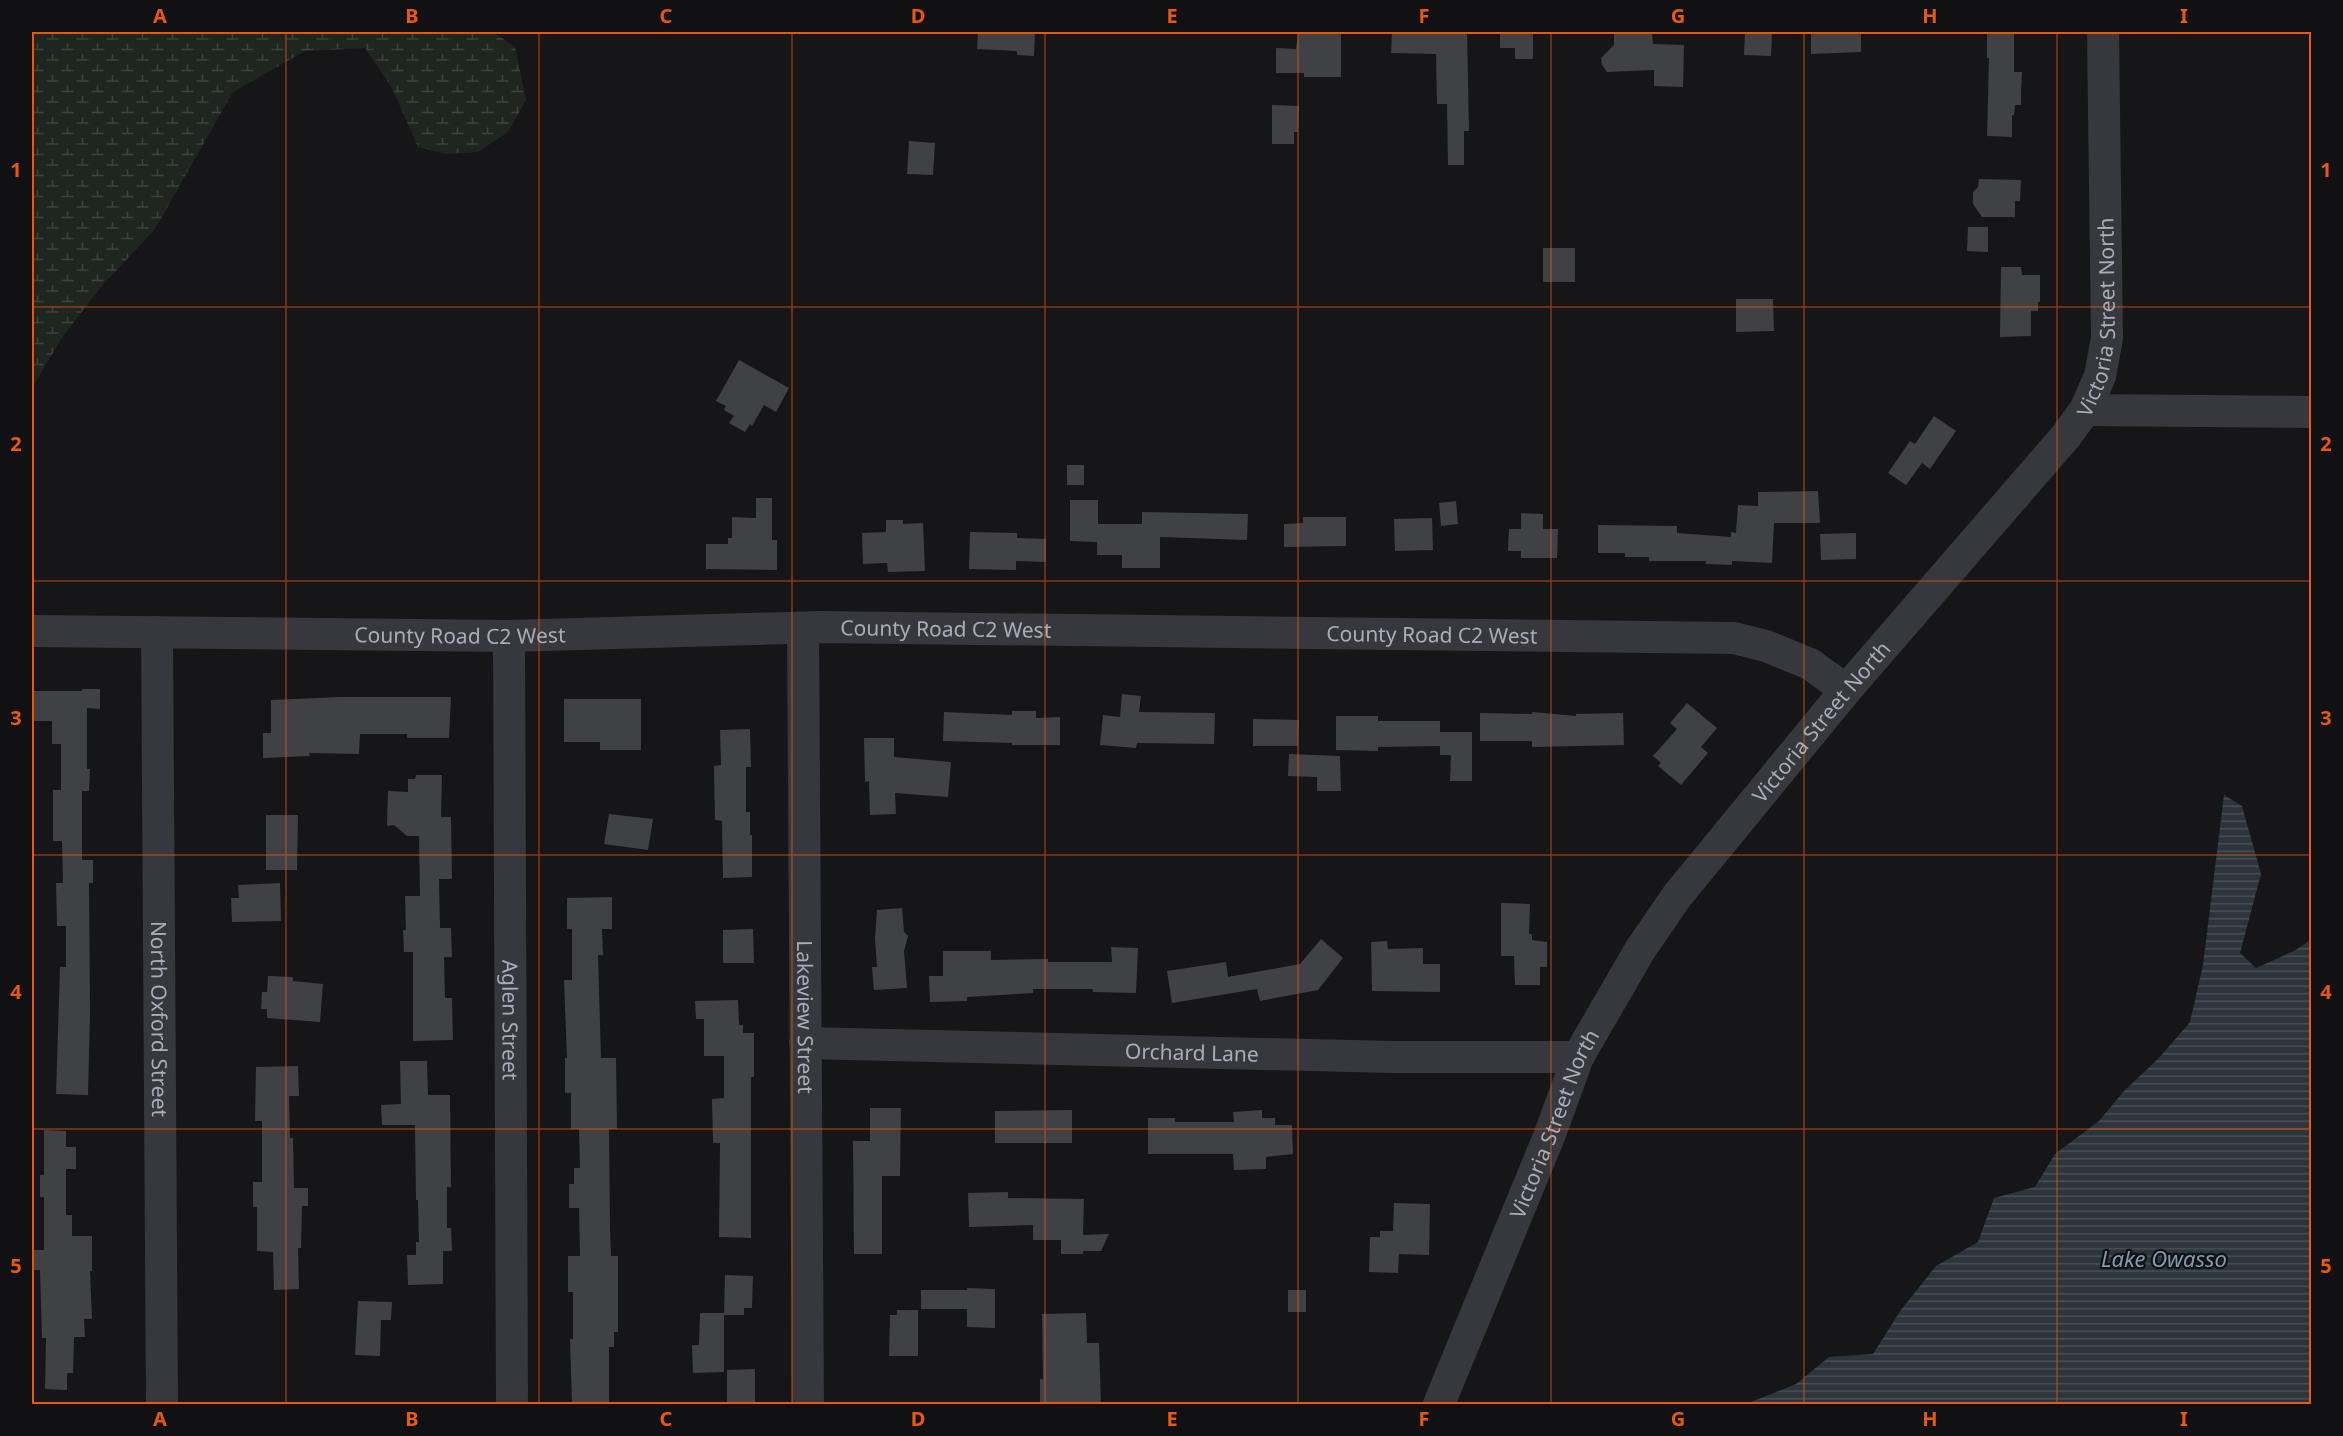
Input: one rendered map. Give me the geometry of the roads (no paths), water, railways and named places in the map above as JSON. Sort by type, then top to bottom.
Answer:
[{"type":"street","name":"Victoria Street North","points":[[1438,1404],[1550,1134],[1578,1057],[1640,950],[1677,896],[1846,690],[2066,436],[2085,410],[2100,376],[2108,339],[2103,32]]},
{"type":"street","points":[[2085,410],[2312,412]]},
{"type":"street","name":"County Road C2 West","points":[[32,631],[509,636],[856,628],[1734,638],[1766,646],[1810,664],[1846,690]]},
{"type":"street","name":"Lakeview Street","points":[[803,629],[808,1404]]},
{"type":"street","name":"North Oxford Street","points":[[157,632],[162,1404]]},
{"type":"street","name":"Aglen Street","points":[[509,636],[512,1404]]},
{"type":"street","name":"Orchard Lane","points":[[805,1043],[1392,1057],[1578,1057]]},
{"type":"water","name":"Lake Owasso","points":[[2224,795],[2242,806],[2261,874],[2240,953],[2256,968],[2294,951],[2311,940],[2311,1404],[1746,1404],[1796,1384],[1829,1357],[1873,1354],[1901,1310],[1936,1266],[1978,1242],[1994,1198],[2035,1187],[2055,1154],[2099,1121],[2124,1091],[2159,1058],[2190,1022],[2203,965]]}]
